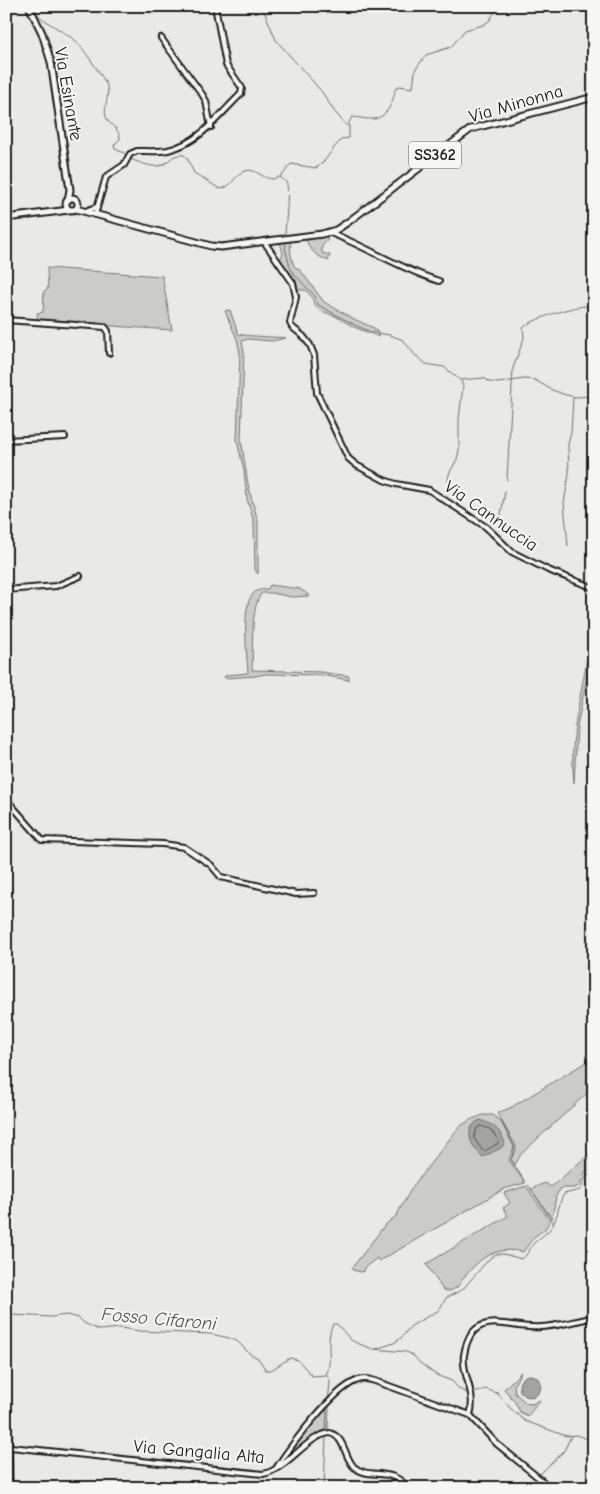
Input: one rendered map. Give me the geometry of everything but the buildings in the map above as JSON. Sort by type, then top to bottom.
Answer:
[{"type":"highway","points":[[6,1291],[8,1488]]},
{"type":"main road","name":"Via Esinante","points":[[29,6],[42,33],[51,62],[70,190],[68,204]]},
{"type":"main road","name":"Via Minonna","points":[[76,209],[211,246],[221,247],[265,243],[328,232],[348,222],[470,129],[594,97]]},
{"type":"main road","name":"Via Esinante","points":[[70,190],[77,201]]},
{"type":"main road","points":[[6,218],[60,210],[68,204],[71,198],[77,201],[78,206],[76,209]]},
{"type":"main road","name":"Via Minonna","points":[[77,201],[95,215]]},
{"type":"main road","name":"SS362","points":[[68,204],[76,209]]},
{"type":"street","points":[[95,215],[106,177],[124,164],[128,158],[137,151],[175,148],[211,127],[242,90],[226,65],[215,6]]},
{"type":"street","points":[[161,38],[206,101],[211,127]]},
{"type":"street","points":[[88,210],[97,207]]},
{"type":"street","points":[[328,232],[362,246],[408,269],[439,281]]},
{"type":"street","name":"Via Cannuccia","points":[[265,243],[293,283],[296,297],[290,323],[292,327],[304,336],[310,345],[314,355],[317,392],[348,458],[356,465],[384,480],[429,490],[486,527],[512,552],[548,570],[594,588]]},
{"type":"street","points":[[6,320],[105,327],[108,331],[109,353]]},
{"type":"street","points":[[6,440],[65,437]]},
{"type":"street","points":[[6,590],[56,586],[80,576]]},
{"type":"street","points":[[6,799],[42,840],[163,844],[184,847],[211,865],[221,877],[296,894],[314,893]]},
{"type":"street","points":[[470,1415],[472,1396],[465,1367],[464,1353],[471,1333],[477,1327],[507,1323],[540,1327],[594,1317]]},
{"type":"street","points":[[275,1471],[328,1402],[346,1386],[358,1380],[367,1379],[375,1380],[470,1415],[496,1444],[550,1488]]},
{"type":"street","name":"Via Gangalia Alta","points":[[11,1447],[263,1474],[275,1471],[318,1436],[330,1433],[338,1437],[349,1460],[357,1469],[398,1478],[408,1488]]},
{"type":"shaded area","points":[[328,235],[327,241],[322,246],[322,253],[330,255],[328,261],[314,253],[306,238]]},
{"type":"shaded area","points":[[290,241],[294,266],[301,271],[324,302],[376,329],[379,337],[321,311],[315,306],[312,297],[306,290],[297,290],[291,275],[280,260],[283,253],[280,242]]},
{"type":"shaded area","points":[[47,268],[162,276],[172,330],[38,321],[37,313],[43,312],[44,291],[48,289]]},
{"type":"shaded area","points":[[230,310],[238,334],[286,338],[272,341],[248,339],[242,341],[244,353],[241,440],[249,490],[258,521],[258,574],[255,570],[254,522],[247,499],[244,471],[237,440],[240,353],[237,339],[225,311]]},
{"type":"shaded area","points":[[270,585],[300,589],[310,596],[292,597],[262,593],[258,599],[254,618],[252,670],[321,672],[349,676],[349,680],[321,675],[265,674],[224,677],[248,673],[246,620],[249,600],[255,592],[268,589]]},
{"type":"shaded area","points":[[591,656],[577,727],[574,783],[573,750],[576,720],[587,658]]},
{"type":"shaded area","points":[[593,1058],[594,1087],[521,1154],[515,1165],[511,1159],[516,1146],[497,1113],[510,1108]]},
{"type":"shaded area","points":[[483,1115],[493,1115],[501,1122],[514,1147],[509,1160],[525,1183],[504,1189],[379,1261],[377,1258],[364,1268],[364,1271],[353,1270],[352,1268],[385,1225],[396,1216],[413,1186],[459,1127]]},
{"type":"shaded area","points":[[594,1150],[594,1169],[585,1172],[580,1185],[575,1188],[561,1188],[556,1196],[552,1219],[531,1189],[545,1183],[551,1187]]},
{"type":"shaded area","points":[[526,1186],[550,1221],[545,1229],[534,1237],[523,1252],[505,1250],[490,1254],[477,1263],[456,1288],[450,1291],[443,1290],[426,1264],[508,1216],[503,1208],[510,1203],[504,1193]]},
{"type":"shaded area","points":[[521,1372],[514,1385],[515,1393],[526,1403],[532,1404],[540,1400],[528,1416],[520,1412],[515,1402],[504,1389]]},
{"type":"shaded area","points":[[329,1404],[328,1431],[314,1438],[281,1464]]},
{"type":"water","points":[[480,1120],[496,1128],[505,1143],[501,1148],[483,1157],[475,1149],[470,1138],[471,1128]]},
{"type":"water","points":[[530,1375],[538,1378],[541,1386],[538,1394],[530,1397],[522,1394],[519,1386],[522,1378]]},
{"type":"waterway","points":[[262,6],[276,40],[322,92],[334,111],[347,126]]},
{"type":"waterway","points":[[130,159],[146,165],[159,166],[174,157],[184,155],[194,173],[220,189],[227,186],[241,173],[249,170],[271,179],[281,176],[291,164],[316,168],[342,139],[349,138],[349,122],[352,117],[375,119],[384,114],[391,105],[395,89],[399,86],[413,88],[415,70],[426,55],[451,47],[465,30],[483,25],[490,20],[498,6]]},
{"type":"waterway","points":[[37,14],[76,41],[102,76],[108,90],[105,109],[106,117],[118,131],[120,139],[114,145],[115,149],[127,156]]},
{"type":"waterway","points":[[280,177],[287,185],[285,236]]},
{"type":"waterway","points":[[285,240],[290,267],[294,274],[315,296],[318,305],[371,332],[390,335],[403,340],[415,355],[426,364],[444,367],[460,380],[484,378],[490,382],[498,383],[524,379],[535,380],[552,390],[566,395],[576,397],[594,396]]},
{"type":"waterway","points":[[507,480],[513,368],[524,338],[523,328],[540,318],[557,312],[584,306],[594,306]]},
{"type":"waterway","points":[[448,482],[449,474],[457,459],[459,450],[459,419],[463,386],[461,381]]},
{"type":"waterway","points":[[568,546],[564,503],[569,474],[568,444],[571,433],[573,398]]},
{"type":"waterway","points":[[501,515],[505,491]]},
{"type":"waterway","points":[[501,1121],[515,1147],[511,1160],[525,1182]]},
{"type":"waterway","points":[[376,1349],[394,1343],[411,1326],[439,1310],[446,1298],[463,1289],[488,1260],[496,1254],[522,1259],[534,1243],[551,1228],[564,1194],[580,1190],[586,1177],[594,1172]]},
{"type":"waterway","points":[[528,1185],[554,1224]]},
{"type":"waterway","name":"Fosso Cifaroni","points":[[11,1315],[51,1317],[67,1315],[79,1318],[84,1323],[99,1330],[121,1328],[139,1331],[211,1334],[237,1341],[250,1354],[258,1358],[266,1370],[271,1370],[290,1358],[298,1360],[312,1376],[326,1375],[329,1363],[330,1330],[333,1324],[337,1324],[351,1340],[359,1344],[373,1349],[407,1352],[436,1375],[452,1381],[459,1389],[467,1393],[485,1389],[497,1393],[525,1421],[566,1436],[576,1435],[594,1441]]},
{"type":"waterway","points":[[327,1375],[330,1382],[328,1402]]},
{"type":"waterway","points":[[326,1430],[327,1406]]},
{"type":"waterway","points":[[324,1488],[326,1436]]},
{"type":"waterway","points":[[539,1475],[564,1451],[571,1436]]}]
